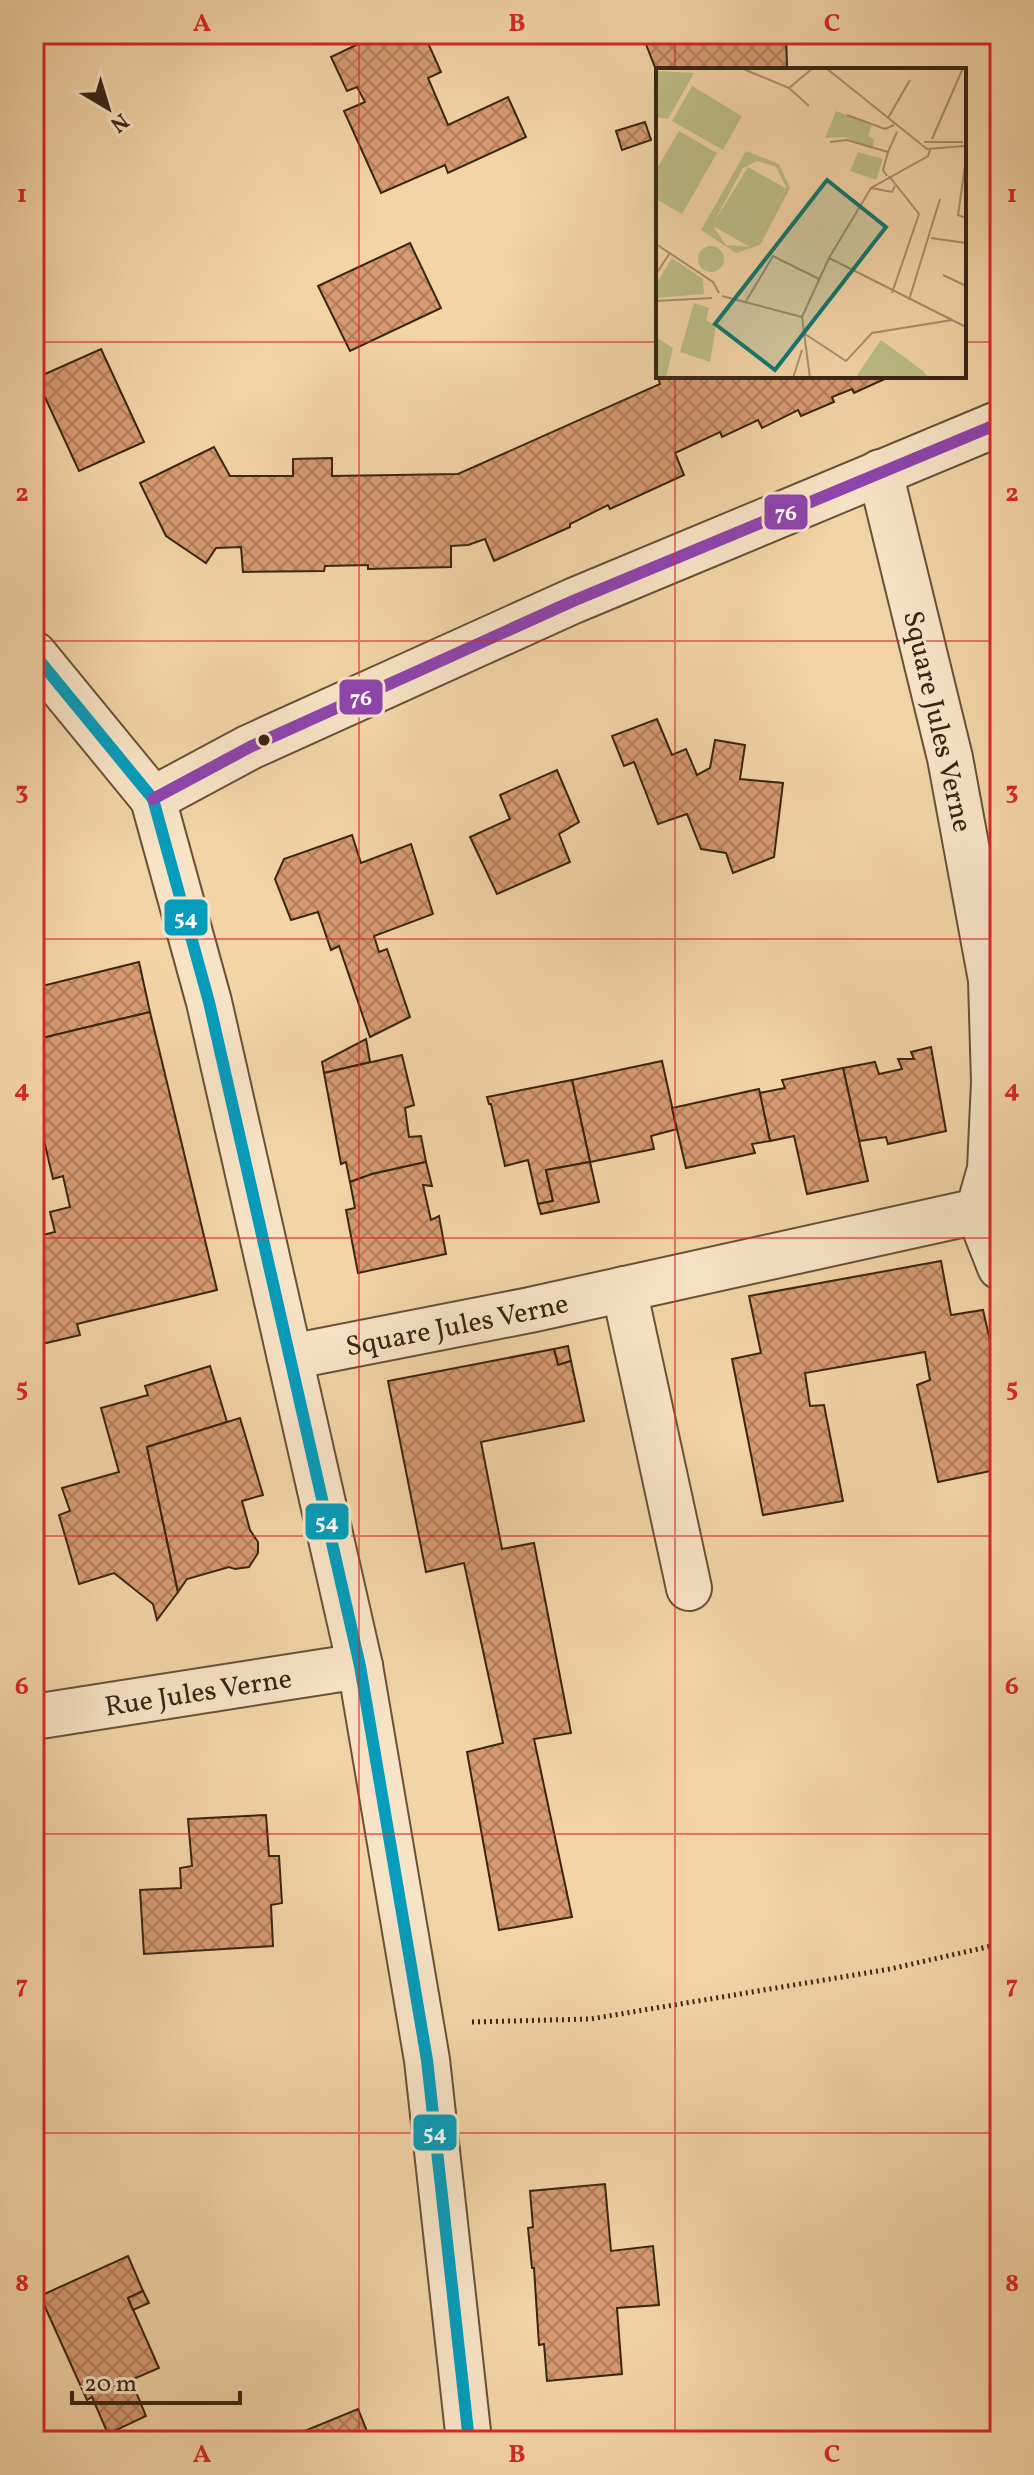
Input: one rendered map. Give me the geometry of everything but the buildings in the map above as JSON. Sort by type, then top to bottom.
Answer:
[{"type":"street","points":[[153,799],[250,747],[573,601],[1000,423]]},
{"type":"street","name":"Square Jules Verne","points":[[290,1357],[624,1289],[978,1211],[990,1169],[994,1082],[991,980],[950,758],[880,472]]},
{"type":"street","points":[[34,654],[153,799],[209,1002],[360,1666],[427,2060],[469,2441]]},
{"type":"street","points":[[978,1211],[1000,1267]]},
{"type":"street","points":[[624,1289],[689,1588]]},
{"type":"street","name":"Rue Jules Verne","points":[[34,1717],[360,1666]]},
{"type":"path","points":[[420,2023],[590,2019],[890,1969],[1000,1944]]},
{"type":"transit line","name":"76","points":[[153,799],[250,747],[573,601],[1000,423]]},
{"type":"transit line","name":"54","points":[[34,654],[153,799],[209,1002],[360,1666],[427,2060],[469,2441]]}]
